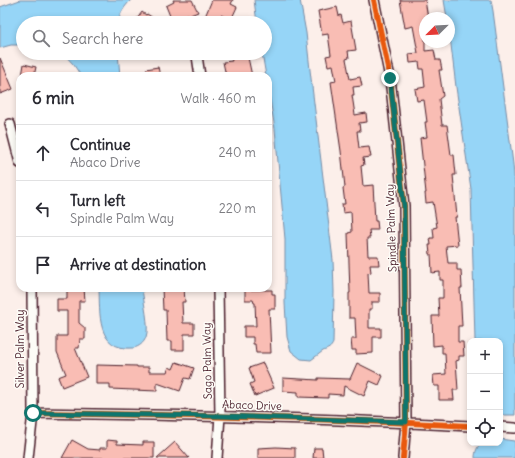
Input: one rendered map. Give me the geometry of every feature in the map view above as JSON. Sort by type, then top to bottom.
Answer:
[{"type":"street","name":"Spindle Palm Way","points":[[374,0],[390,78],[404,206],[406,422],[403,458]]},
{"type":"street","points":[[198,60],[200,72]]},
{"type":"street","points":[[10,124],[16,147]]},
{"type":"street","name":"Silver Palm Way","points":[[28,458],[33,413],[32,292]]},
{"type":"street","name":"Sago Palm Way","points":[[217,458],[220,416],[218,292]]},
{"type":"street","name":"Abaco Drive","points":[[33,413],[220,416],[406,422],[467,426]]},
{"type":"street","points":[[503,428],[515,428]]},
{"type":"water","points":[[20,0],[131,0],[126,5],[120,16],[16,16],[16,45],[0,48],[0,7]]},
{"type":"water","points":[[254,0],[300,0],[306,33],[333,260],[334,292],[333,343],[329,348],[311,360],[301,359],[291,351],[287,337],[285,303],[285,239],[272,111],[272,72],[265,72],[263,60],[272,60],[272,16],[256,16]]},
{"type":"water","points":[[444,0],[491,0],[515,188],[515,415],[503,415],[503,338],[475,338],[471,189],[451,48],[455,48],[455,12],[446,12]]},
{"type":"water","points":[[69,60],[119,60],[120,72],[78,72]]},
{"type":"water","points":[[99,292],[143,292],[147,320],[147,333],[143,343],[133,348],[121,347],[112,343],[106,337],[102,328]]},
{"type":"water","points":[[503,439],[514,441],[515,458],[475,458],[478,446],[503,446]]},
{"type":"building","points":[[173,0],[192,0],[198,12],[188,16],[188,14],[183,16],[170,16],[166,6],[174,2]]},
{"type":"building","points":[[212,0],[233,0],[231,4],[237,7],[233,16],[205,16]]},
{"type":"building","points":[[400,0],[425,0],[427,12],[419,12],[419,48],[425,48],[425,51],[434,50],[436,60],[440,60],[442,70],[439,70],[443,96],[439,99],[442,125],[447,125],[451,155],[454,155],[456,175],[453,175],[458,245],[446,246],[448,263],[457,263],[457,270],[461,270],[462,288],[460,288],[462,326],[458,326],[458,342],[463,342],[464,356],[459,356],[459,360],[456,361],[458,390],[453,390],[454,400],[439,400],[439,386],[434,386],[433,375],[446,374],[445,353],[442,353],[442,345],[433,346],[432,316],[439,316],[438,298],[443,298],[443,280],[440,280],[440,272],[432,273],[429,245],[431,245],[430,238],[434,238],[433,228],[437,227],[433,202],[426,203],[420,138],[427,137],[425,122],[427,122],[424,100],[417,101],[415,89],[425,87],[423,69],[420,69],[419,62],[410,63],[409,54],[418,53],[413,26],[405,28]]},
{"type":"building","points":[[337,7],[339,16],[341,15],[343,23],[351,21],[356,50],[348,51],[349,58],[346,59],[350,79],[360,77],[362,86],[353,87],[354,95],[352,95],[355,115],[366,113],[367,122],[359,123],[360,131],[357,131],[359,148],[369,147],[371,157],[363,158],[364,165],[361,166],[363,186],[373,185],[375,221],[377,221],[378,230],[369,230],[370,238],[367,238],[368,256],[378,256],[379,265],[370,265],[371,272],[368,273],[369,293],[380,293],[380,302],[372,302],[372,309],[369,309],[369,328],[381,328],[381,337],[373,337],[373,353],[356,354],[356,350],[352,350],[351,339],[356,339],[355,318],[349,318],[350,293],[348,233],[352,232],[351,212],[343,213],[342,204],[345,204],[343,188],[345,187],[331,82],[336,81],[333,65],[328,66],[326,56],[331,55],[328,34],[322,35],[318,11]]},
{"type":"building","points":[[142,12],[150,16],[139,16]]},
{"type":"building","points":[[0,58],[13,89],[0,94]]},
{"type":"building","points":[[249,60],[251,72],[225,72],[223,62]]},
{"type":"building","points":[[24,64],[36,67],[35,72],[23,72]]},
{"type":"building","points":[[158,67],[159,72],[147,72],[146,69]]},
{"type":"building","points":[[67,292],[84,292],[85,301],[79,301],[79,323],[85,328],[85,339],[80,339],[79,348],[75,348],[87,377],[62,387],[58,377],[66,374],[57,352],[57,336],[67,336],[67,311],[57,311],[57,299],[67,299]]},
{"type":"building","points":[[162,292],[184,292],[185,302],[182,302],[183,323],[194,323],[194,334],[184,334],[184,350],[172,350],[172,341],[167,341],[166,310],[163,310]]},
{"type":"building","points":[[245,292],[272,292],[272,294],[275,294],[275,309],[269,309],[271,353],[256,353],[255,344],[253,344],[253,337],[244,337],[244,326],[256,326],[255,303],[253,300],[245,300]]},
{"type":"building","points":[[176,362],[194,368],[190,379],[185,378],[180,391],[157,383],[157,391],[110,389],[110,384],[96,384],[96,365],[149,367],[149,372],[167,372],[169,367],[173,369]]},
{"type":"building","points":[[263,363],[274,388],[255,396],[250,384],[254,382],[249,368]]},
{"type":"building","points":[[357,363],[383,376],[379,385],[370,381],[364,396],[344,386],[343,395],[328,394],[328,398],[298,397],[298,392],[283,391],[283,378],[318,380],[318,378],[350,379]]},
{"type":"building","points":[[72,440],[88,449],[100,450],[100,448],[107,448],[107,440],[117,441],[117,444],[143,445],[143,442],[154,442],[154,458],[62,458]]},
{"type":"building","points":[[175,442],[189,458],[157,458]]},
{"type":"building","points":[[258,448],[295,448],[295,458],[258,458]]},
{"type":"building","points":[[314,448],[322,448],[323,458],[313,458]]},
{"type":"cycle path","points":[[374,0],[390,78],[404,206],[406,422],[403,458]]},
{"type":"cycle path","points":[[33,413],[251,417],[467,426]]},
{"type":"route","points":[[33,413],[220,416],[406,422],[404,206],[390,78]]}]
